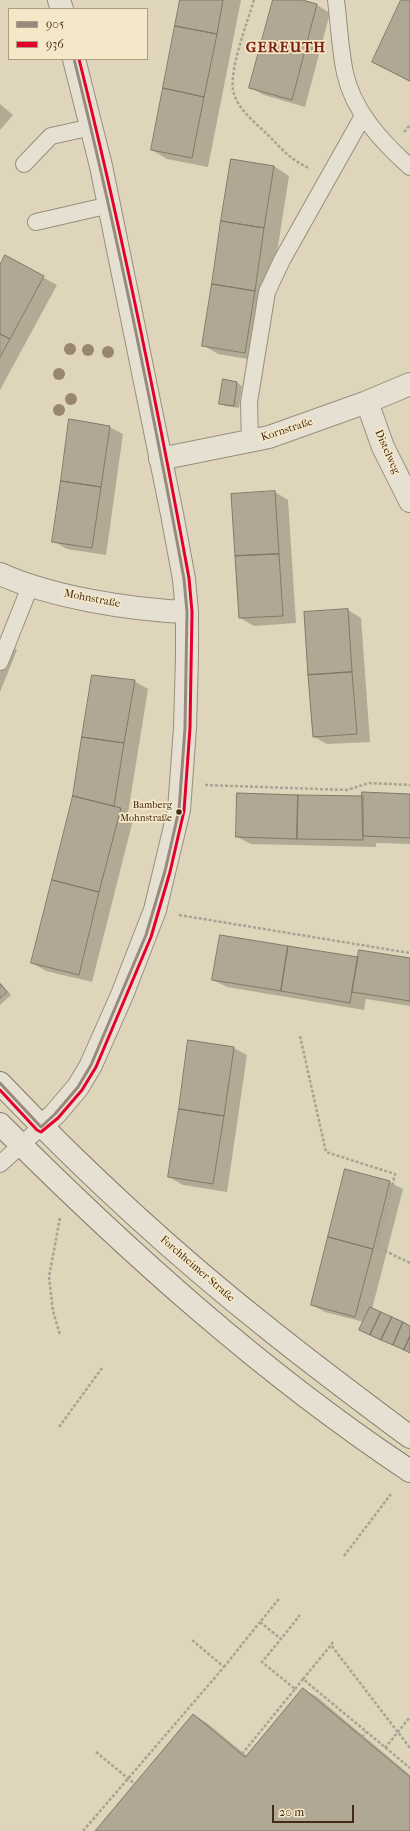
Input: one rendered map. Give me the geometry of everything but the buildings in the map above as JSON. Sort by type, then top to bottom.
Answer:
[{"type":"street","points":[[41,1127],[78,1087],[91,1065],[122,995],[155,910],[179,810],[185,720],[187,612],[184,579],[110,205],[74,60]]},
{"type":"street","name":"Kornstraße","points":[[160,459],[269,437],[368,402],[410,384]]},
{"type":"street","name":"Distelweg","points":[[368,402],[383,447],[410,501]]},
{"type":"street","name":"Mohnstraße","points":[[0,574],[61,594],[122,606],[162,611],[187,612]]},
{"type":"street","name":"Forchheimer Straße","points":[[0,1083],[41,1127],[193,1266],[270,1330],[410,1437]]},
{"type":"street","points":[[0,1124],[74,1197],[177,1292],[253,1355],[330,1415],[410,1471]]},
{"type":"lane","points":[[336,0],[345,74],[353,97],[363,116],[390,149],[410,167]]},
{"type":"lane","points":[[250,441],[249,402],[267,292],[282,260],[363,116]]},
{"type":"lane","points":[[24,164],[51,136],[92,127]]},
{"type":"lane","points":[[36,222],[110,205]]},
{"type":"lane","points":[[0,662],[31,584]]},
{"type":"lane","points":[[0,1164],[41,1127]]},
{"type":"path","points":[[254,0],[233,73],[233,91],[243,109],[294,161],[329,177]]},
{"type":"path","points":[[181,785],[347,790],[368,783],[410,785]]},
{"type":"path","points":[[155,910],[410,953]]},
{"type":"path","points":[[300,1036],[326,1152],[395,1174],[377,1247],[410,1263]]},
{"type":"path","points":[[60,1335],[53,1311],[49,1277],[58,1221],[74,1197]]},
{"type":"path","points":[[59,1427],[102,1368]]},
{"type":"path","points":[[344,1556],[391,1494]]},
{"type":"path","points":[[83,1831],[224,1667],[279,1599]]},
{"type":"path","points":[[295,1689],[262,1662],[300,1615]]},
{"type":"path","points":[[260,1622],[281,1639]]},
{"type":"path","points":[[192,1640],[224,1667]]},
{"type":"path","points":[[242,1754],[332,1643],[410,1748]]},
{"type":"path","points":[[303,1679],[410,1768]]},
{"type":"path","points":[[385,1748],[410,1717]]},
{"type":"path","points":[[362,1737],[366,1732]]},
{"type":"path","points":[[96,1752],[135,1784]]},
{"type":"transit line","name":"905","points":[[0,1083],[41,1127],[55,1114],[78,1087],[91,1065],[146,935],[165,871],[179,810],[185,728],[187,612],[184,579],[133,318],[105,188],[74,60]]},
{"type":"transit line","name":"936","points":[[0,1090],[37,1130],[41,1132],[58,1118],[82,1090],[96,1067],[151,937],[170,872],[184,811],[190,728],[192,612],[189,578],[138,318],[110,188],[79,60]]},
{"type":"place","name":"Bamberg Mohnstraße","points":[[179,812]]},
{"type":"district","name":"GEREUTH","points":[[286,48]]}]
